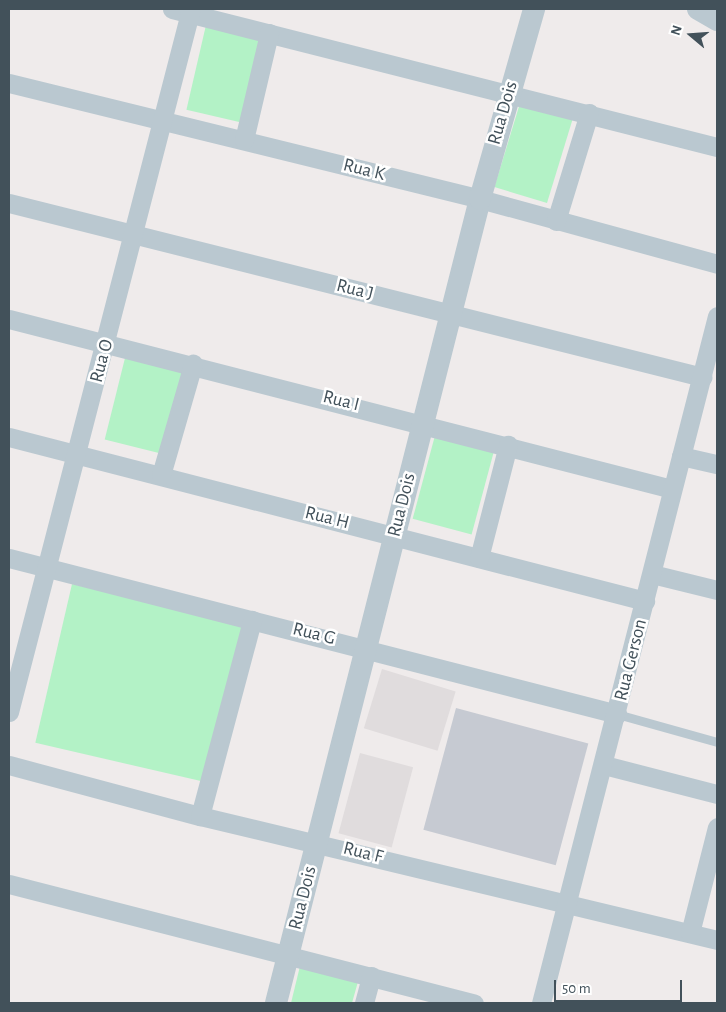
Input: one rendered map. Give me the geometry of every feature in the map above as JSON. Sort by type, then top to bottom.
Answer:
[{"type":"street","name":"Rua Dois","points":[[276,1003],[480,199],[534,9]]},
{"type":"street","points":[[698,9],[717,20]]},
{"type":"street","points":[[184,10],[717,147]]},
{"type":"street","name":"Rua O","points":[[9,712],[107,346],[161,122],[184,10]]},
{"type":"street","points":[[244,140],[269,33]]},
{"type":"street","name":"Rua K","points":[[9,83],[161,122],[244,140],[480,199],[556,222],[717,264]]},
{"type":"street","points":[[556,222],[589,113]]},
{"type":"street","name":"Rua J","points":[[9,203],[702,377]]},
{"type":"street","name":"Rua Gerson","points":[[541,1003],[617,714],[672,489],[702,377],[714,346],[717,316]]},
{"type":"street","name":"Rua I","points":[[9,319],[107,346],[193,364],[423,422],[672,489]]},
{"type":"street","points":[[161,475],[193,364]]},
{"type":"street","name":"Rua H","points":[[9,436],[645,600]]},
{"type":"street","points":[[479,558],[508,446]]},
{"type":"street","points":[[681,456],[717,464]]},
{"type":"street","name":"Rua G","points":[[9,558],[46,569],[366,647],[617,714]]},
{"type":"street","points":[[652,574],[717,590]]},
{"type":"street","points":[[200,816],[252,620]]},
{"type":"street","name":"Rua F","points":[[9,765],[200,816],[317,842],[717,940]]},
{"type":"street","points":[[604,765],[717,794]]},
{"type":"street","points":[[690,933],[717,827]]},
{"type":"street","points":[[9,884],[474,1003]]},
{"type":"street","points":[[364,1003],[371,976]]},
{"type":"lane","points":[[617,714],[717,742]]},
{"type":"shaded area","points":[[382,669],[456,692],[438,751],[364,728]]},
{"type":"shaded area","points":[[360,753],[413,767],[392,847],[339,833]]},
{"type":"green space","points":[[206,25],[267,39],[248,124],[186,110]]},
{"type":"green space","points":[[521,100],[574,116],[547,203],[494,187]]},
{"type":"green space","points":[[126,354],[187,369],[166,455],[105,439]]},
{"type":"green space","points":[[437,428],[496,444],[472,535],[413,519]]},
{"type":"green space","points":[[72,584],[248,625],[212,784],[35,743]]},
{"type":"green space","points":[[301,962],[359,978],[352,1003],[291,1003]]},
{"type":"building","points":[[456,708],[588,743],[556,865],[423,830]]}]
